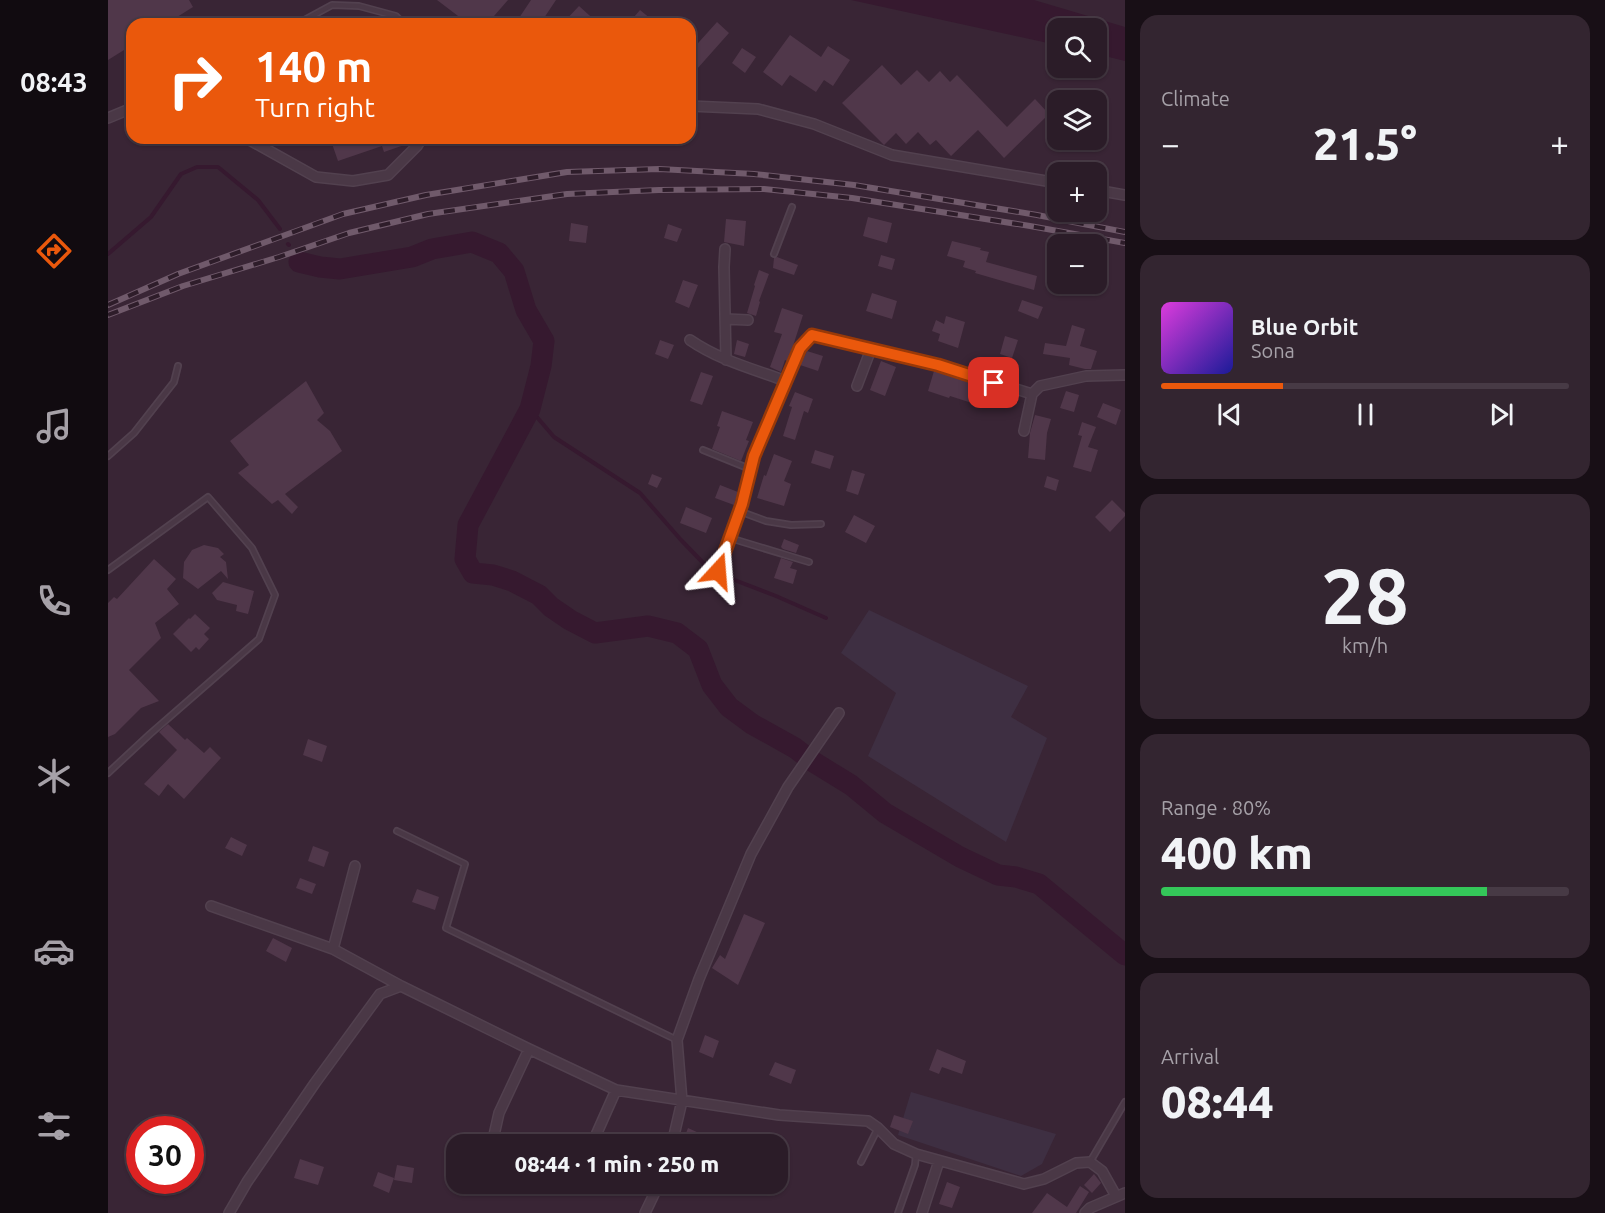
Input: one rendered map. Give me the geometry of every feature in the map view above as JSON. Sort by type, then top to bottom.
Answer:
[{"type":"street","points":[[696,106],[758,109],[814,124],[892,155],[1047,181]]},
{"type":"street","points":[[108,118],[126,110]]},
{"type":"street","points":[[257,144],[316,177],[353,181],[388,175],[418,144]]},
{"type":"street","points":[[1107,192],[1125,195]]},
{"type":"street","points":[[725,249],[726,360]]},
{"type":"street","points":[[726,319],[748,320]]},
{"type":"street","points":[[718,571],[739,511],[754,456],[800,348],[812,335],[938,365],[1032,394]]},
{"type":"street","points":[[690,340],[726,360],[786,381]]},
{"type":"street","points":[[857,386],[871,349]]},
{"type":"street","points":[[1024,431],[1032,394],[1040,386],[1086,376],[1125,375]]},
{"type":"street","points":[[674,1134],[682,1101],[677,1040],[699,979],[751,854],[788,787],[839,713]]},
{"type":"street","points":[[333,949],[355,866]]},
{"type":"street","points":[[211,906],[333,949],[401,986],[616,1090],[779,1115],[868,1121],[894,1144],[916,1154],[1024,1184],[1044,1179],[1076,1163],[1090,1162],[1102,1171],[1120,1195],[1090,1208],[1085,1213]]},
{"type":"street","points":[[229,1213],[247,1182],[315,1083],[380,994],[401,986]]},
{"type":"street","points":[[494,1134],[499,1113],[528,1049]]},
{"type":"street","points":[[596,1134],[616,1090]]},
{"type":"street","points":[[922,1213],[939,1161]]},
{"type":"street","points":[[645,1213],[654,1194]]},
{"type":"lane","points":[[308,18],[332,5],[359,6],[398,18]]},
{"type":"lane","points":[[774,254],[792,207]]},
{"type":"lane","points":[[108,456],[134,433],[174,382],[178,366]]},
{"type":"lane","points":[[703,450],[750,469]]},
{"type":"lane","points":[[108,570],[208,496],[252,548],[275,595],[260,639],[108,773]]},
{"type":"lane","points":[[739,511],[790,525],[821,524]]},
{"type":"lane","points":[[730,538],[809,562]]},
{"type":"lane","points":[[397,831],[465,864],[446,928],[677,1040]]},
{"type":"lane","points":[[1090,1162],[1125,1102]]},
{"type":"lane","points":[[861,1162],[878,1128]]},
{"type":"lane","points":[[898,1213],[915,1165],[916,1154]]},
{"type":"shaded area","points":[[851,0],[1034,0],[1095,18],[1047,18],[1047,43]]},
{"type":"shaded area","points":[[1107,22],[1125,27],[1125,61],[1107,56]]},
{"type":"shaded area","points":[[869,610],[1028,686],[1011,717],[1047,738],[1006,842],[868,756],[896,693],[841,653]]},
{"type":"shaded area","points":[[911,1092],[1056,1134],[1042,1164],[1021,1176],[898,1135]]},
{"type":"building","points":[[108,0],[189,0],[193,7],[176,18],[126,18],[126,49],[108,60]]},
{"type":"building","points":[[437,0],[508,0],[492,18],[461,18]]},
{"type":"building","points":[[531,0],[556,0],[544,18],[519,18]]},
{"type":"building","points":[[579,6],[592,18],[568,18]]},
{"type":"building","points":[[640,10],[650,18],[633,18]]},
{"type":"building","points":[[717,22],[729,33],[697,69],[696,45]]},
{"type":"building","points":[[790,35],[821,57],[828,46],[850,60],[833,86],[824,80],[816,92],[790,75],[782,86],[763,72]]},
{"type":"building","points":[[742,48],[756,57],[745,73],[732,63]]},
{"type":"building","points":[[882,65],[901,85],[917,70],[929,82],[940,71],[950,82],[957,75],[1007,127],[1035,99],[1047,112],[1047,116],[1004,158],[978,130],[951,156],[936,140],[930,145],[918,132],[906,144],[896,133],[884,145],[842,103]]},
{"type":"building","points":[[332,144],[407,144],[384,152],[382,146],[338,161]]},
{"type":"building","points":[[868,217],[892,223],[887,243],[863,236]]},
{"type":"building","points":[[726,219],[746,221],[744,246],[724,242]]},
{"type":"building","points":[[571,223],[588,226],[586,243],[569,241]]},
{"type":"building","points":[[668,224],[682,229],[677,242],[664,238]]},
{"type":"building","points":[[952,241],[989,252],[986,262],[1037,276],[1034,290],[975,273],[976,271],[963,267],[965,261],[947,256]]},
{"type":"building","points":[[881,255],[895,259],[892,270],[878,266]]},
{"type":"building","points":[[774,258],[798,265],[794,275],[773,268]]},
{"type":"building","points":[[759,270],[769,274],[756,316],[747,313]]},
{"type":"building","points":[[683,280],[698,285],[689,308],[675,302]]},
{"type":"building","points":[[872,293],[897,301],[892,319],[866,311]]},
{"type":"building","points":[[1022,300],[1043,307],[1038,319],[1018,311]]},
{"type":"building","points":[[782,308],[803,315],[793,346],[781,372],[770,367],[782,334],[774,332]]},
{"type":"building","points":[[946,316],[965,322],[958,348],[938,341],[940,334],[932,331],[936,320],[944,324]]},
{"type":"building","points":[[1072,325],[1085,329],[1080,346],[1097,351],[1091,369],[1069,365],[1070,358],[1043,354],[1045,343],[1066,346]]},
{"type":"building","points":[[1005,336],[1018,340],[1012,358],[1000,354]]},
{"type":"building","points":[[660,340],[674,345],[668,359],[655,354]]},
{"type":"building","points":[[737,340],[749,344],[745,357],[734,354]]},
{"type":"building","points":[[807,351],[823,356],[818,371],[800,365]]},
{"type":"building","points":[[881,361],[896,367],[885,396],[870,390]]},
{"type":"building","points":[[934,371],[981,386],[975,404],[928,391]]},
{"type":"building","points":[[701,372],[713,376],[702,405],[690,401]]},
{"type":"building","points":[[306,381],[324,413],[317,420],[330,431],[342,451],[285,494],[298,507],[292,514],[278,500],[272,504],[238,473],[249,465],[230,441]]},
{"type":"building","points":[[1066,391],[1079,395],[1074,412],[1060,408]]},
{"type":"building","points":[[795,392],[813,399],[808,413],[804,411],[795,440],[783,436],[792,407],[789,406]]},
{"type":"building","points":[[1103,403],[1121,410],[1116,425],[1097,417]]},
{"type":"building","points":[[722,411],[753,422],[741,461],[712,449],[720,427],[717,426]]},
{"type":"building","points":[[1035,415],[1051,419],[1047,433],[1045,460],[1028,458],[1030,433]]},
{"type":"building","points":[[1082,422],[1096,427],[1088,447],[1098,450],[1091,472],[1073,467],[1082,436],[1078,435]]},
{"type":"building","points":[[815,450],[834,456],[830,469],[811,463]]},
{"type":"building","points":[[774,454],[792,461],[784,481],[791,484],[784,506],[757,498]]},
{"type":"building","points":[[852,470],[865,474],[858,495],[846,491]]},
{"type":"building","points":[[652,474],[662,478],[657,488],[648,484]]},
{"type":"building","points":[[1047,476],[1059,480],[1056,491],[1044,487]]},
{"type":"building","points":[[720,485],[738,492],[734,505],[715,498]]},
{"type":"building","points":[[1112,500],[1125,513],[1125,516],[1110,532],[1095,517]]},
{"type":"building","points":[[686,507],[712,518],[706,533],[680,523]]},
{"type":"building","points":[[854,515],[875,526],[866,543],[845,532]]},
{"type":"building","points":[[784,539],[799,545],[796,553],[781,547]]},
{"type":"building","points":[[204,545],[218,548],[224,554],[220,557],[226,562],[228,579],[221,571],[198,589],[183,578],[184,562],[192,550]]},
{"type":"building","points":[[781,558],[793,562],[790,568],[797,570],[793,584],[774,578]]},
{"type":"building","points":[[154,559],[176,579],[167,589],[179,604],[155,623],[161,638],[129,670],[159,701],[141,708],[115,734],[108,737],[108,603],[114,597],[117,599]]},
{"type":"building","points":[[223,582],[254,591],[248,614],[236,611],[237,605],[217,600],[212,593]]},
{"type":"building","points":[[195,614],[210,628],[204,634],[209,639],[199,650],[196,647],[191,652],[173,634]]},
{"type":"building","points":[[168,724],[204,753],[210,747],[221,758],[184,799],[168,784],[159,796],[144,784],[177,750],[159,732]]},
{"type":"building","points":[[308,739],[327,746],[322,762],[303,755]]},
{"type":"building","points":[[231,837],[247,845],[242,856],[225,848]]},
{"type":"building","points":[[313,846],[329,852],[324,867],[308,861]]},
{"type":"building","points":[[300,878],[316,884],[312,894],[296,888]]},
{"type":"building","points":[[417,889],[439,897],[435,910],[412,902]]},
{"type":"building","points":[[744,914],[765,923],[738,985],[712,968],[720,955],[725,959]]},
{"type":"building","points":[[273,938],[292,948],[286,962],[266,951]]},
{"type":"building","points":[[705,1035],[719,1041],[713,1058],[699,1052]]},
{"type":"building","points":[[937,1049],[966,1061],[962,1074],[942,1067],[939,1074],[929,1070]]},
{"type":"building","points":[[775,1062],[796,1070],[791,1084],[769,1075]]},
{"type":"building","points":[[894,1115],[913,1121],[908,1134],[890,1127]]},
{"type":"building","points":[[688,1128],[699,1133],[699,1134],[686,1134]]},
{"type":"building","points":[[300,1159],[324,1167],[318,1185],[294,1178]]},
{"type":"building","points":[[397,1165],[414,1168],[412,1183],[394,1180]]},
{"type":"building","points":[[378,1172],[394,1178],[389,1193],[373,1186]]},
{"type":"building","points":[[1094,1174],[1101,1183],[1092,1193],[1084,1185]]},
{"type":"building","points":[[947,1182],[960,1187],[952,1208],[939,1204]]},
{"type":"building","points":[[1080,1186],[1089,1192],[1076,1213],[1032,1213],[1047,1193],[1067,1207]]},
{"type":"waterway","points":[[108,254],[151,217],[181,174],[197,167],[218,167],[258,200],[280,229]]},
{"type":"waterway","points":[[299,262],[340,269],[412,257],[432,249],[472,242],[499,253],[514,271],[526,310],[544,341],[541,366],[530,409],[468,525],[465,559],[473,573],[493,575],[512,581],[539,595],[551,607],[570,620],[595,633],[648,626],[677,633],[698,649],[712,685],[729,707],[752,724],[795,748],[851,785],[885,813],[960,857],[998,875],[1016,877],[1039,884],[1125,955]]},
{"type":"waterway","points":[[527,420],[530,409],[554,437],[640,493],[711,571],[826,618]]},
{"type":"railway","points":[[108,305],[178,274],[343,214],[426,195],[567,172],[659,169],[754,174],[854,185],[1125,232]]},
{"type":"railway","points":[[108,315],[183,286],[349,233],[428,214],[567,194],[764,189],[852,198],[1125,243]]},
{"type":"route","points":[[718,571],[742,504],[754,456],[800,348],[812,335],[938,365],[994,383]]}]
